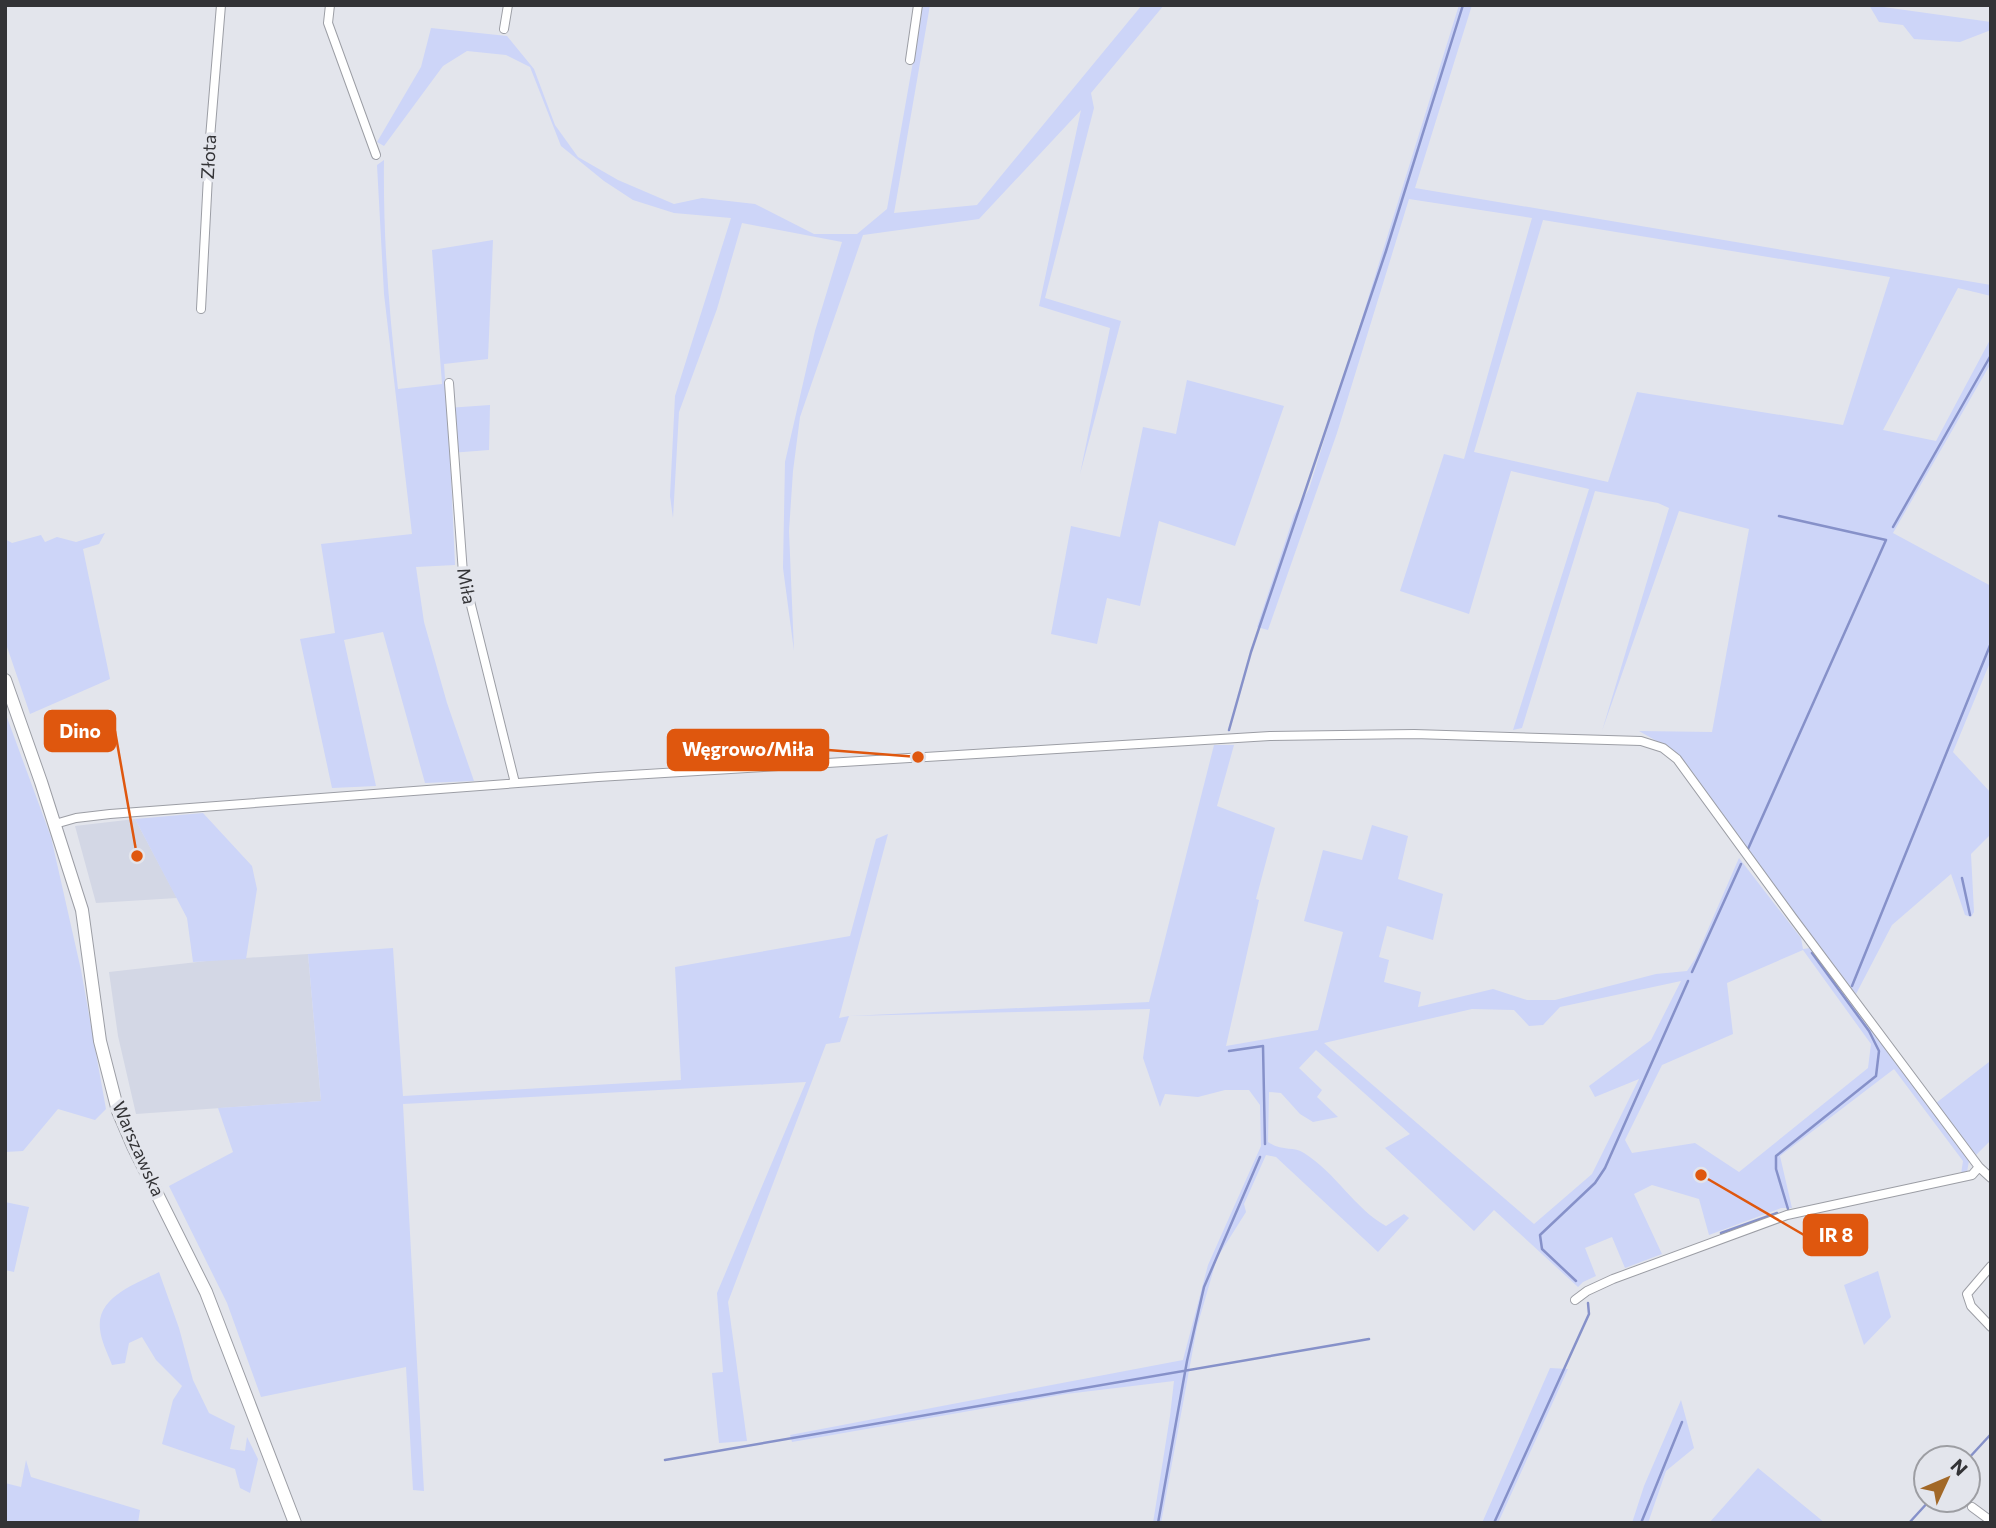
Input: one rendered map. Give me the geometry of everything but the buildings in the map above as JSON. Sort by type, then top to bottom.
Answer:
[{"type":"main road","name":"Warszawska","points":[[5,680],[82,910],[100,1041],[118,1111],[206,1292],[295,1523]]},
{"type":"street","name":"Złota","points":[[201,309],[210,138],[221,5]]},
{"type":"street","points":[[330,5],[328,23],[376,155]]},
{"type":"street","points":[[504,29],[508,5]]},
{"type":"street","points":[[910,60],[919,5]]},
{"type":"street","name":"Miła","points":[[449,383],[463,573],[515,783]]},
{"type":"street","points":[[55,824],[76,818],[110,814],[515,783],[1270,736],[1415,734],[1641,741],[1662,748],[1677,759],[1979,1167],[1991,1178]]},
{"type":"street","points":[[1575,1300],[1613,1279],[1787,1215],[1972,1175],[1979,1167]]},
{"type":"street","points":[[1991,1266],[1967,1294],[1971,1306],[1991,1327]]},
{"type":"shaded area","points":[[923,5],[930,5],[894,213],[977,205],[1142,5],[1164,5],[1091,93],[1094,108],[1045,298],[1121,321],[1080,474],[1110,328],[1039,306],[1081,110],[979,219],[863,235],[800,417],[789,531],[794,651],[783,568],[785,462],[815,331],[842,242],[742,223],[717,309],[679,412],[673,518],[670,496],[675,396],[731,218],[674,213],[633,200],[604,181],[561,146],[530,67],[506,55],[467,51],[443,66],[384,146],[377,142],[421,67],[431,28],[507,36],[534,69],[555,125],[578,157],[618,180],[674,204],[702,198],[755,204],[814,234],[857,234],[887,209]]},
{"type":"shaded area","points":[[1459,5],[1472,5],[1415,188],[1991,285],[1991,296],[1958,288],[1883,430],[1936,441],[1991,338],[1991,363],[1893,533],[1991,586],[1991,660],[1953,752],[1991,793],[1991,834],[1971,854],[1974,912],[1971,917],[1965,915],[1951,874],[1892,925],[1856,994],[1750,855],[1694,774],[1674,751],[1639,731],[1712,732],[1749,529],[1679,511],[1602,731],[1669,508],[1658,503],[1595,491],[1522,728],[1513,730],[1589,489],[1511,471],[1469,614],[1400,591],[1444,454],[1464,459],[1532,218],[1409,199],[1337,433],[1268,630],[1257,627],[1294,515],[1309,489]],"holes":[[[1543,220],[1890,277],[1843,425],[1637,392],[1608,482],[1474,452]]]},
{"type":"shaded area","points":[[1869,5],[1991,22],[1991,30],[1960,42],[1914,39],[1903,25],[1879,22]]},
{"type":"shaded area","points":[[384,160],[387,275],[398,389],[442,384],[432,250],[493,240],[488,359],[444,364],[447,408],[490,405],[489,450],[450,453],[455,565],[416,567],[424,622],[447,703],[474,781],[425,783],[383,632],[344,640],[376,786],[332,788],[300,639],[335,633],[321,544],[412,534],[384,294],[377,165]]},
{"type":"shaded area","points":[[1187,380],[1284,406],[1235,546],[1159,521],[1140,606],[1107,598],[1097,644],[1051,634],[1071,526],[1120,537],[1143,427],[1176,434]]},
{"type":"shaded area","points":[[105,533],[99,544],[83,549],[110,679],[30,714],[5,641],[5,539],[12,543],[41,535],[45,542],[57,537],[76,542]]},
{"type":"shaded area","points":[[5,712],[51,837],[81,970],[106,1109],[95,1120],[58,1109],[23,1151],[5,1152]]},
{"type":"shaded area","points":[[1214,745],[1234,745],[1217,806],[1275,828],[1256,899],[1259,900],[1226,1046],[1318,1030],[1343,932],[1304,921],[1323,850],[1362,860],[1372,825],[1408,836],[1398,879],[1443,894],[1433,940],[1387,926],[1379,957],[1389,960],[1384,982],[1421,992],[1418,1007],[1493,989],[1527,1000],[1555,1000],[1656,974],[1687,971],[1695,959],[1739,858],[1801,938],[1803,949],[1810,948],[1969,1161],[1967,1172],[1961,1174],[1963,1161],[1894,1069],[1780,1156],[1792,1208],[1781,1208],[1709,1235],[1699,1199],[1652,1185],[1634,1194],[1662,1254],[1625,1268],[1612,1237],[1585,1248],[1596,1276],[1578,1287],[1494,1210],[1474,1231],[1385,1148],[1410,1134],[1316,1050],[1299,1068],[1322,1090],[1317,1097],[1338,1117],[1313,1122],[1300,1114],[1281,1093],[1269,1092],[1268,1142],[1304,1153],[1386,1226],[1404,1214],[1409,1218],[1378,1252],[1276,1157],[1266,1155],[1244,1204],[1246,1212],[1217,1258],[1197,1327],[1161,1523],[1153,1523],[1174,1381],[1066,1394],[792,1442],[790,1435],[1183,1360],[1208,1265],[1261,1146],[1260,1105],[1249,1090],[1225,1090],[1198,1097],[1165,1094],[1160,1107],[1143,1058],[1150,1009],[849,1016],[1149,1002]],"holes":[[[1803,950],[1871,1044],[1868,1068],[1739,1172],[1695,1143],[1632,1153],[1625,1140],[1662,1065],[1733,1034],[1727,983]],[[1681,981],[1651,1040],[1589,1086],[1595,1097],[1639,1079],[1592,1174],[1534,1224],[1324,1043],[1472,1009],[1514,1010],[1529,1026],[1543,1025],[1560,1007]]]},
{"type":"shaded area","points":[[203,813],[252,866],[257,889],[246,959],[193,962],[187,918],[135,819]]},
{"type":"shaded area","points":[[135,819],[177,898],[96,903],[75,826]]},
{"type":"shaded area","points":[[888,834],[839,1018],[849,1016],[840,1042],[826,1044],[728,1302],[747,1441],[719,1443],[712,1373],[723,1372],[717,1293],[806,1082],[403,1104],[424,1491],[413,1490],[406,1367],[261,1397],[227,1303],[169,1186],[233,1152],[218,1108],[321,1101],[308,954],[393,948],[403,1096],[681,1080],[675,967],[850,936],[876,839]]},
{"type":"shaded area","points":[[308,954],[321,1101],[136,1114],[118,1036],[109,972],[215,960]]},
{"type":"shaded area","points":[[1989,1062],[1991,1140],[1976,1155],[1936,1103]]},
{"type":"shaded area","points":[[5,1202],[29,1207],[14,1272],[5,1270]]},
{"type":"shaded area","points":[[1878,1271],[1891,1317],[1864,1345],[1844,1285]]},
{"type":"shaded area","points":[[159,1272],[179,1328],[193,1380],[209,1413],[235,1426],[230,1449],[245,1451],[247,1437],[258,1459],[250,1493],[240,1488],[235,1469],[162,1444],[173,1400],[182,1386],[156,1360],[142,1337],[129,1343],[125,1363],[112,1365],[100,1329],[104,1308],[119,1293]]},
{"type":"shaded area","points":[[1550,1368],[1568,1369],[1498,1523],[1482,1523]]},
{"type":"shaded area","points":[[1681,1400],[1694,1448],[1666,1471],[1648,1523],[1632,1523],[1644,1486]]},
{"type":"shaded area","points":[[26,1460],[31,1477],[140,1510],[138,1523],[5,1523],[5,1483],[21,1487]]},
{"type":"shaded area","points":[[1758,1468],[1825,1523],[1709,1523]]},
{"type":"waterway","points":[[1229,730],[1251,652],[1386,251],[1463,5]]},
{"type":"waterway","points":[[1893,527],[1991,355]]},
{"type":"waterway","points":[[1748,849],[1886,540],[1779,516]]},
{"type":"waterway","points":[[1852,986],[1991,643]]},
{"type":"waterway","points":[[1692,972],[1741,864]]},
{"type":"waterway","points":[[1962,878],[1970,915]]},
{"type":"waterway","points":[[1788,1209],[1776,1169],[1776,1156],[1876,1076],[1879,1051],[1869,1031],[1812,953]]},
{"type":"waterway","points":[[1576,1281],[1542,1249],[1540,1235],[1595,1183],[1605,1168],[1688,981]]},
{"type":"waterway","points":[[1229,1051],[1263,1046],[1265,1144]]},
{"type":"waterway","points":[[1158,1523],[1187,1361],[1204,1287],[1260,1157]]},
{"type":"waterway","points":[[1721,1233],[1777,1213]]},
{"type":"waterway","points":[[1494,1523],[1589,1314],[1588,1303]]},
{"type":"waterway","points":[[665,1460],[1369,1339]]},
{"type":"waterway","points":[[1641,1523],[1682,1422]]},
{"type":"waterway","points":[[1982,1444],[1991,1434]]},
{"type":"waterway","points":[[1909,1523],[1917,1514]]},
{"type":"place","name":"Węgrowo/Miła","points":[[918,757]]},
{"type":"place","name":"Dino","points":[[137,856]]},
{"type":"place","name":"IR 8","points":[[1701,1175]]}]
